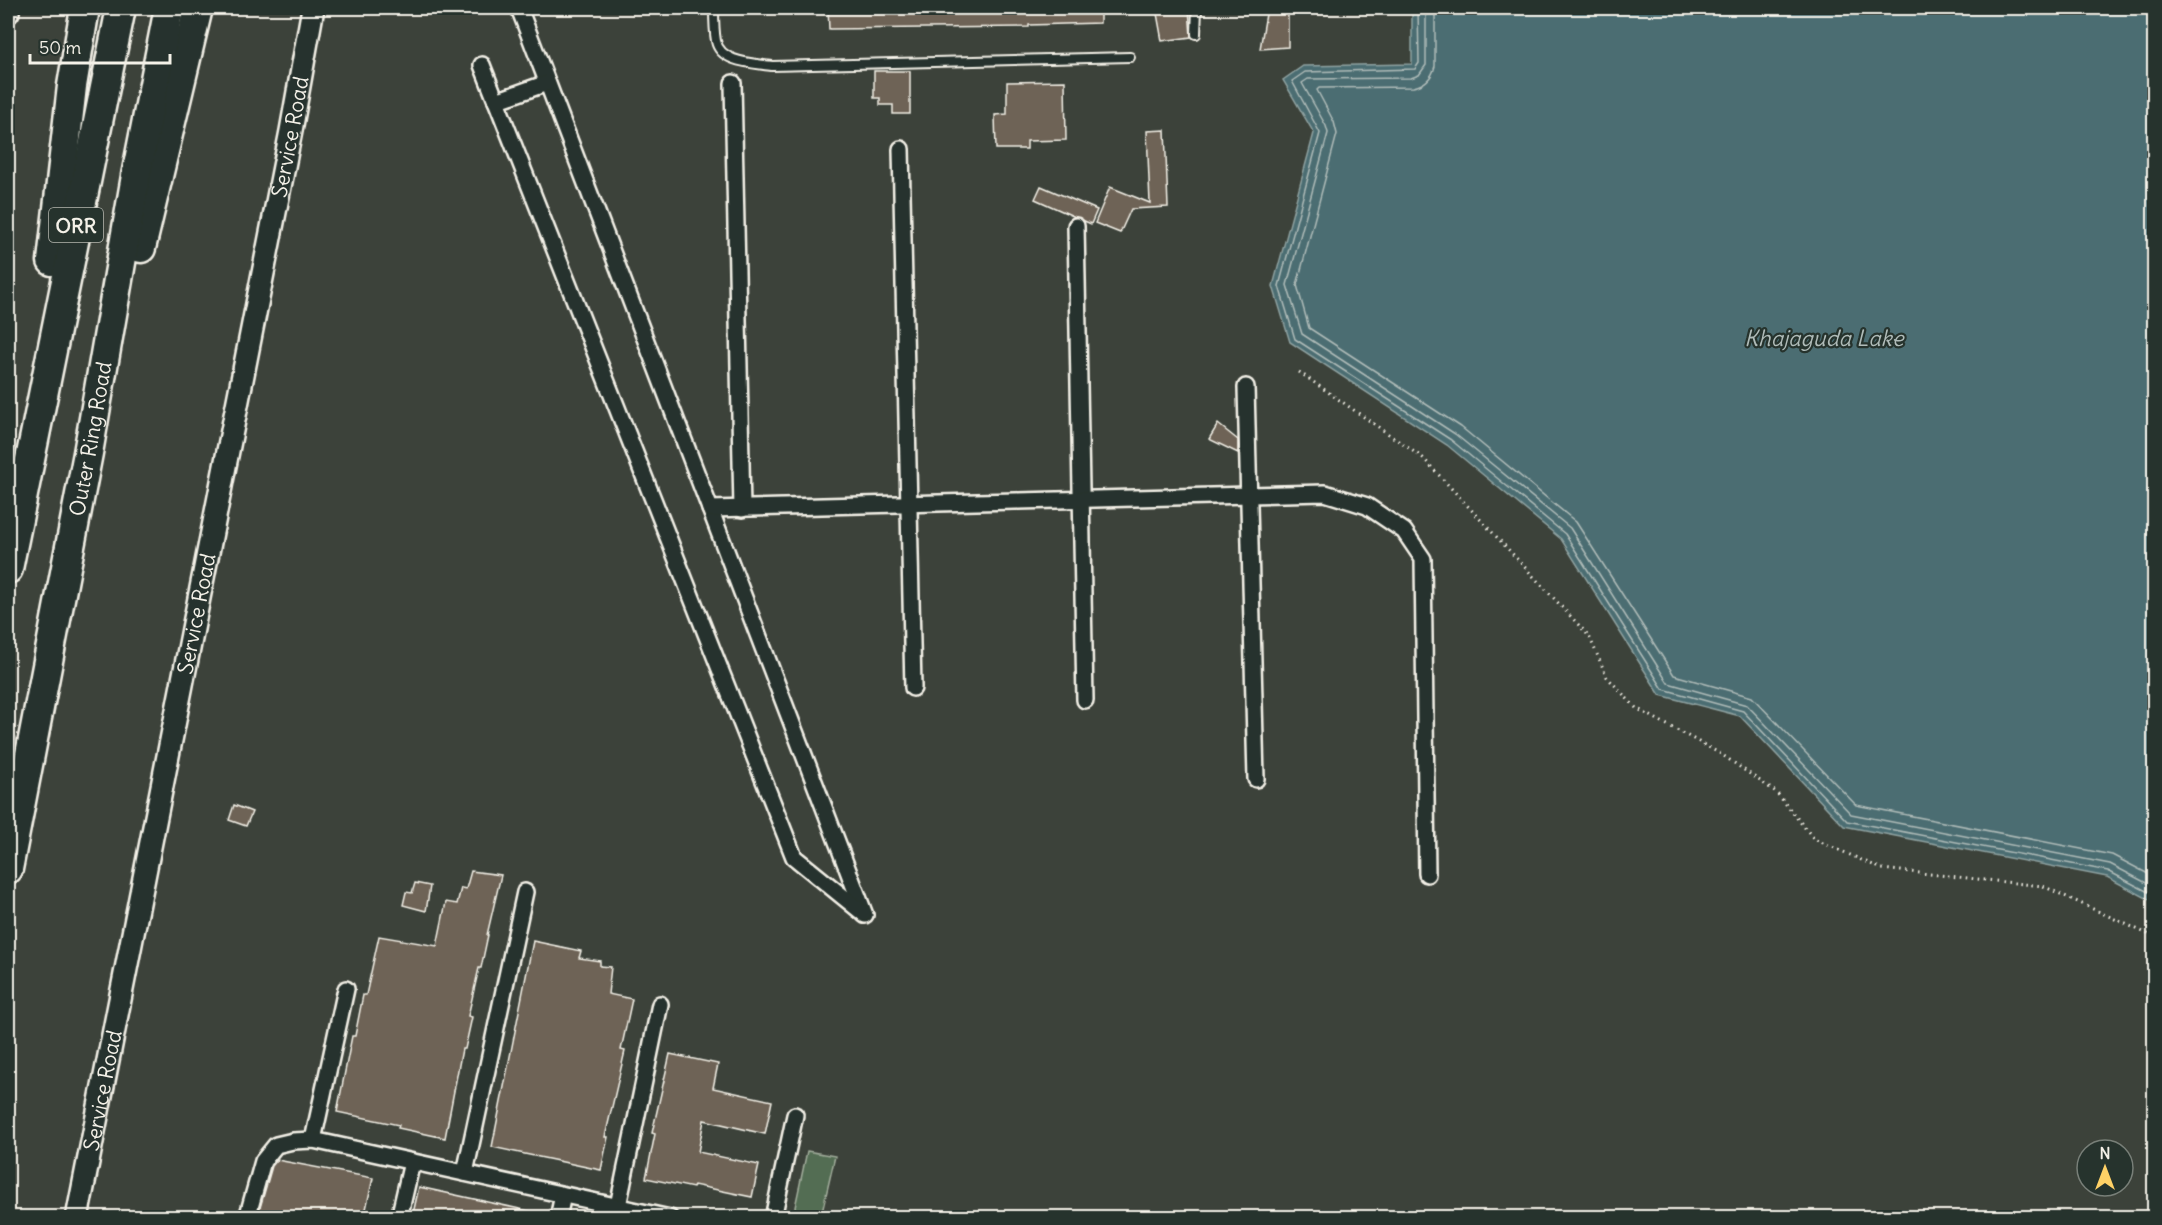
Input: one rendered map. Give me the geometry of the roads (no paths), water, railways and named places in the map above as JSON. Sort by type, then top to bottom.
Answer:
[{"type":"highway","name":"ORR","points":[[32,443],[72,86],[85,8]]},
{"type":"highway","name":"ORR","points":[[8,569],[121,8]]},
{"type":"highway","name":"Outer Ring Road","points":[[8,869],[88,453],[136,176],[169,8]]},
{"type":"highway","name":"ORR","points":[[88,453],[158,181],[198,8]]},
{"type":"main road","points":[[8,12],[9,8]]},
{"type":"main road","name":"Service Road","points":[[77,1218],[291,132],[313,8]]},
{"type":"street","points":[[482,65],[794,857],[865,915],[519,8]]},
{"type":"street","points":[[496,101],[548,83]]},
{"type":"street","points":[[733,83],[742,509]]},
{"type":"street","points":[[902,149],[913,688]]},
{"type":"street","points":[[1076,226],[1085,700]]},
{"type":"street","points":[[1246,387],[1256,780]]},
{"type":"street","points":[[710,509],[1325,493],[1367,506],[1404,531],[1423,559],[1427,874]]},
{"type":"street","points":[[465,1173],[525,892]]},
{"type":"street","points":[[313,1140],[346,989]]},
{"type":"street","points":[[618,1206],[660,1004]]},
{"type":"street","points":[[773,1218],[795,1115]]},
{"type":"street","points":[[248,1218],[263,1161],[276,1144],[313,1140],[670,1218]]},
{"type":"street","points":[[399,1218],[412,1162]]},
{"type":"street","points":[[558,1218],[563,1195]]},
{"type":"lane","points":[[714,8],[716,43],[722,51],[732,59],[772,66],[1130,57]]},
{"type":"lane","points":[[1196,34],[1197,8]]},
{"type":"water","name":"Khajaguda Lake","points":[[1412,8],[2154,8],[2154,902],[2107,877],[1844,826],[1740,716],[1660,695],[1561,539],[1447,445],[1290,342],[1273,286],[1314,133],[1283,80],[1303,66],[1412,64]]}]
